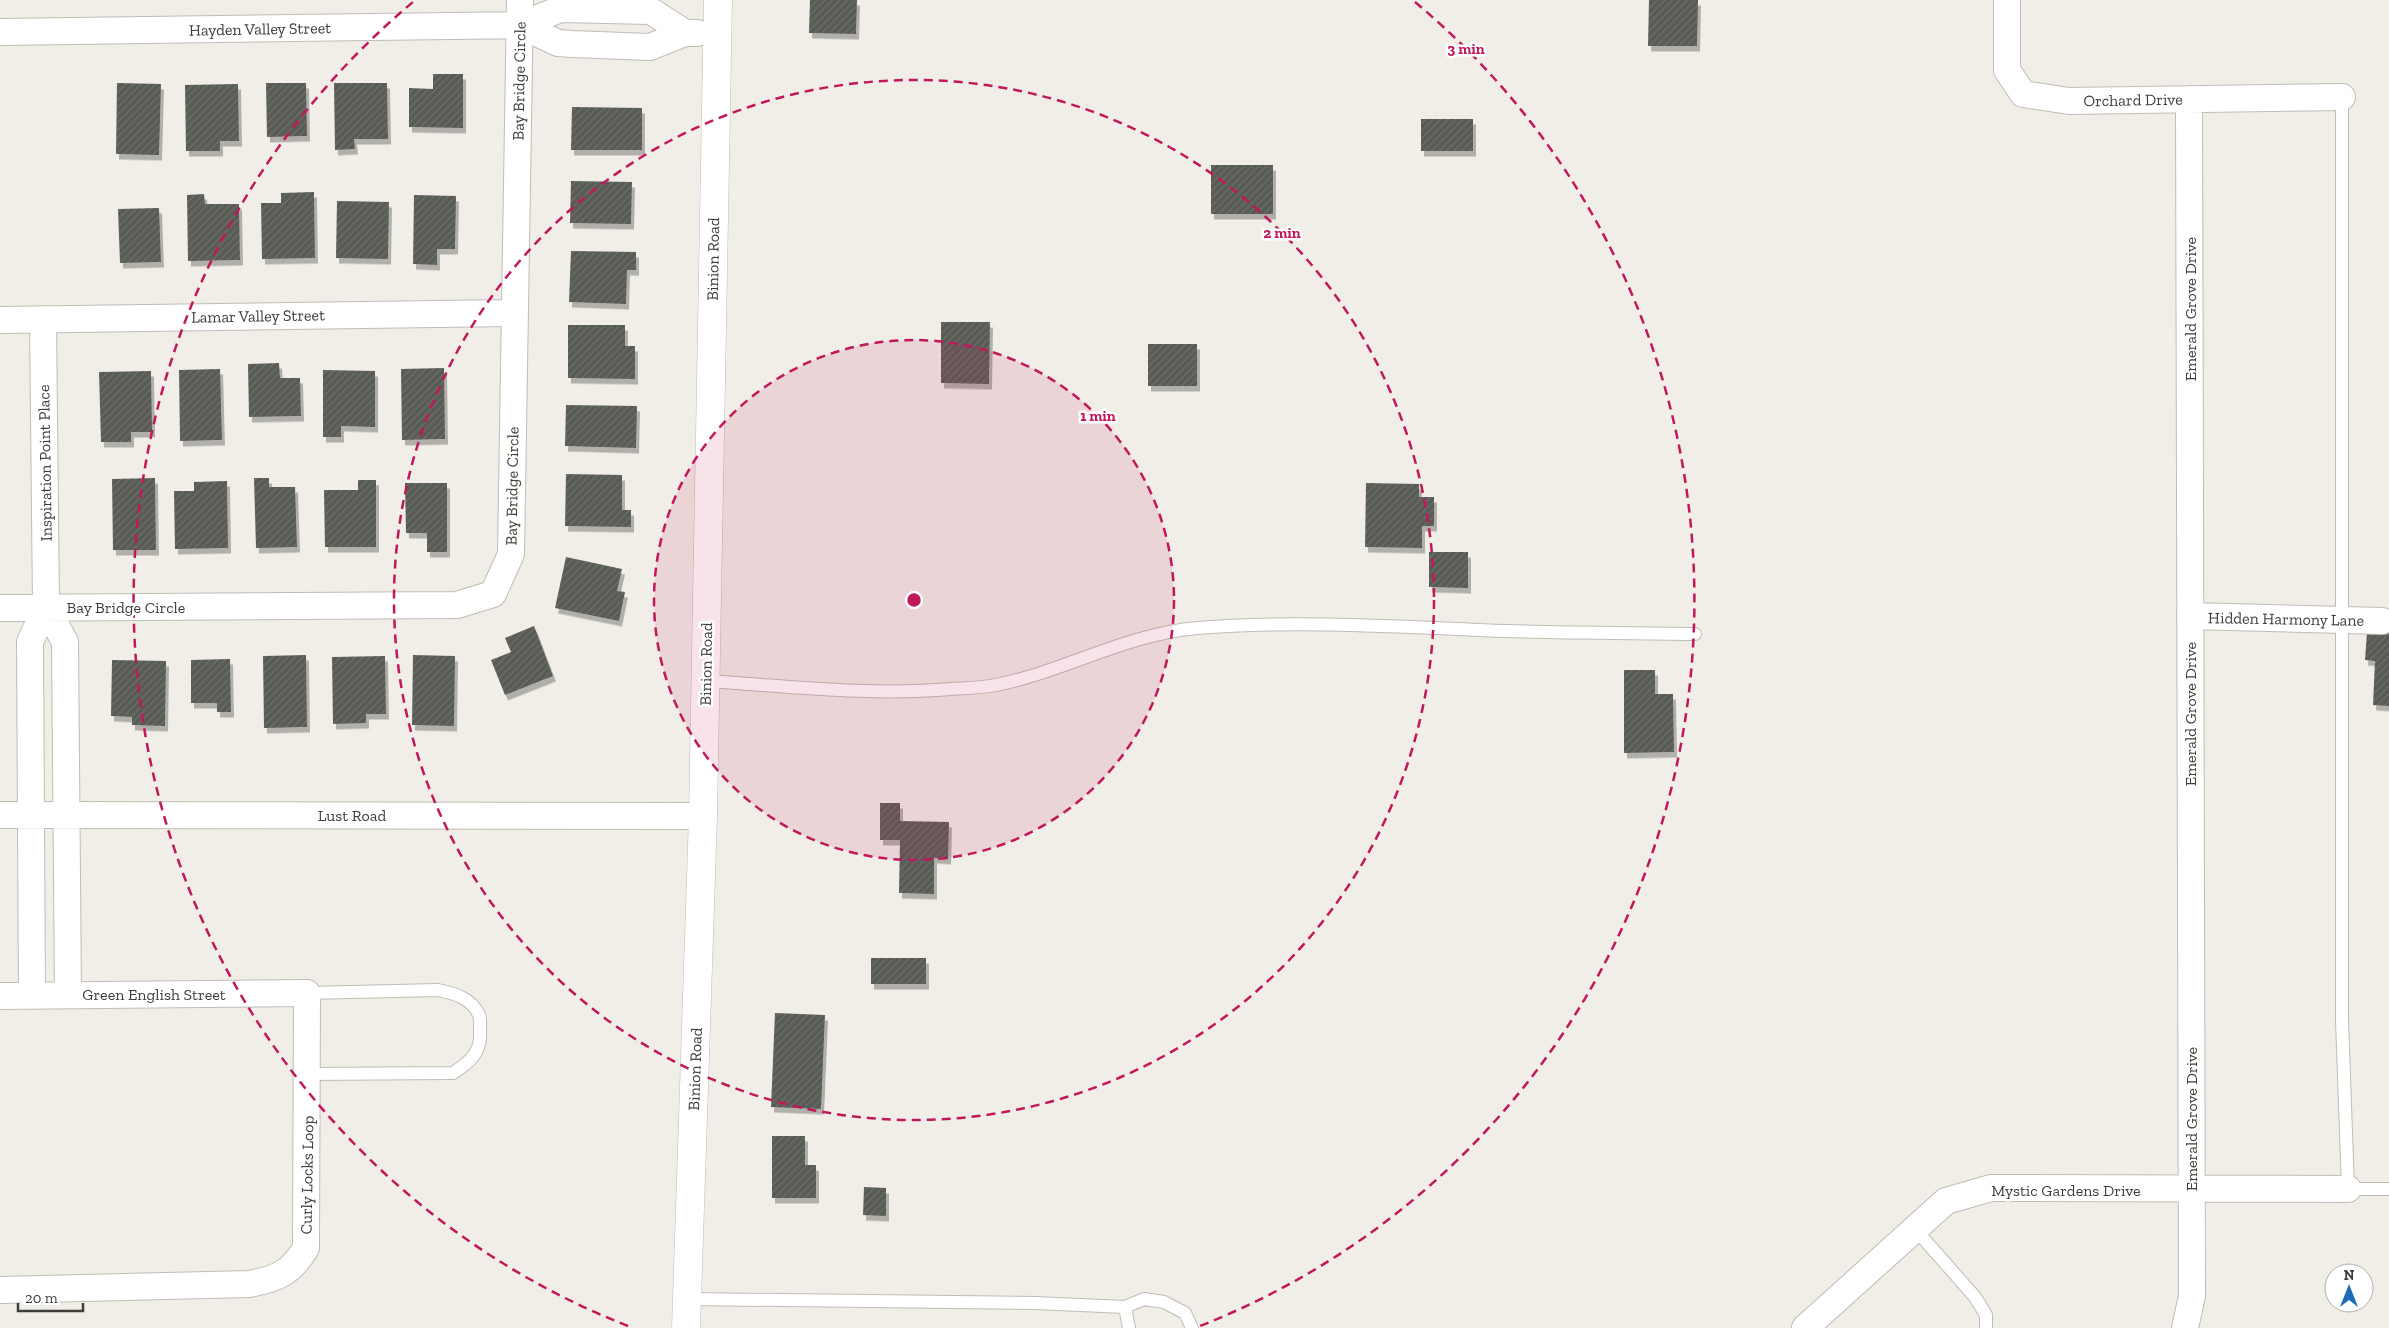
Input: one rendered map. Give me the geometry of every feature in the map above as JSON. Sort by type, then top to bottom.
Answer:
[{"type":"main road","name":"Binion Road","points":[[686,1328],[703,816],[718,0]]},
{"type":"street","name":"Orchard Drive","points":[[2006,0],[2008,70],[2023,94],[2069,101],[2342,97]]},
{"type":"street","name":"Hayden Valley Street","points":[[0,32],[561,9],[651,11],[685,33]]},
{"type":"street","name":"Hayden Valley Street","points":[[520,12],[558,43],[650,47],[685,33],[718,33]]},
{"type":"street","name":"Bay Bridge Circle","points":[[0,608],[457,605],[493,594],[511,554],[520,12]]},
{"type":"street","name":"Emerald Grove Drive","points":[[2185,1328],[2192,1296],[2189,99]]},
{"type":"street","name":"Lamar Valley Street","points":[[0,320],[515,313]]},
{"type":"street","name":"Inspiration Point Place","points":[[32,996],[30,642],[46,607],[43,319]]},
{"type":"street","name":"Inspiration Point Place","points":[[46,607],[65,642],[68,994]]},
{"type":"street","name":"Hidden Harmony Lane","points":[[2190,616],[2382,621]]},
{"type":"street","name":"Lust Road","points":[[0,815],[703,816]]},
{"type":"street","name":"Green English Street","points":[[0,996],[307,993]]},
{"type":"street","name":"Curly Locks Loop","points":[[0,1290],[249,1284],[284,1273],[297,1263],[306,1248],[307,993]]},
{"type":"street","name":"Mystic Gardens Drive","points":[[1805,1328],[1946,1201],[1991,1188],[2348,1189]]},
{"type":"lane","points":[[2342,97],[2342,1020],[2348,1189],[2389,1189]]},
{"type":"lane","points":[[706,681],[872,692],[995,685],[1054,669],[1130,641],[1163,632],[1200,628],[1399,626],[1695,634]]},
{"type":"lane","points":[[307,993],[438,990],[455,994],[468,1001],[479,1015],[481,1040],[476,1054],[468,1064],[453,1073],[308,1074]]},
{"type":"lane","points":[[1915,1229],[1975,1297],[1986,1315],[1986,1328]]},
{"type":"lane","points":[[687,1299],[1035,1303],[1125,1308],[1144,1299],[1164,1302],[1185,1313],[1192,1328]]},
{"type":"lane","points":[[1125,1308],[1129,1328]]},
{"type":"building","points":[[810,0],[857,0],[856,34],[809,33]]},
{"type":"building","points":[[1649,0],[1698,0],[1697,46],[1648,46]]},
{"type":"building","points":[[433,74],[463,74],[463,128],[409,127],[409,88],[433,89]]},
{"type":"building","points":[[117,83],[161,84],[159,155],[116,154]]},
{"type":"building","points":[[266,83],[306,83],[307,136],[267,137]]},
{"type":"building","points":[[334,83],[387,83],[388,139],[354,139],[355,149],[335,150]]},
{"type":"building","points":[[238,84],[239,141],[220,141],[220,151],[186,151],[185,85]]},
{"type":"building","points":[[572,107],[642,108],[642,150],[571,150]]},
{"type":"building","points":[[1421,119],[1473,119],[1473,151],[1421,151]]},
{"type":"building","points":[[1211,165],[1273,165],[1273,214],[1211,214]]},
{"type":"building","points":[[571,181],[632,182],[631,224],[570,223]]},
{"type":"building","points":[[314,192],[315,258],[262,259],[261,203],[281,203],[281,193]]},
{"type":"building","points":[[204,194],[205,204],[239,204],[240,260],[188,261],[187,195]]},
{"type":"building","points":[[414,195],[456,196],[455,249],[437,249],[437,265],[413,264]]},
{"type":"building","points":[[337,201],[389,202],[388,259],[336,258]]},
{"type":"building","points":[[159,208],[161,262],[120,263],[118,209]]},
{"type":"building","points":[[571,251],[636,252],[636,270],[627,270],[626,304],[569,302]]},
{"type":"building","points":[[941,322],[990,322],[989,384],[941,383]]},
{"type":"building","points":[[568,325],[625,325],[625,346],[635,346],[635,379],[568,378]]},
{"type":"building","points":[[1148,344],[1197,344],[1197,386],[1148,386]]},
{"type":"building","points":[[279,363],[280,378],[300,378],[301,416],[249,417],[248,364]]},
{"type":"building","points":[[444,368],[445,439],[402,440],[401,369]]},
{"type":"building","points":[[220,369],[222,440],[180,441],[179,370]]},
{"type":"building","points":[[323,370],[375,371],[375,427],[341,426],[341,437],[323,437]]},
{"type":"building","points":[[151,371],[152,432],[131,432],[131,442],[101,442],[99,372]]},
{"type":"building","points":[[566,405],[637,406],[636,448],[565,446]]},
{"type":"building","points":[[566,474],[622,475],[622,510],[631,510],[631,527],[565,526]]},
{"type":"building","points":[[155,478],[156,550],[113,550],[112,479]]},
{"type":"building","points":[[254,478],[269,478],[269,487],[295,487],[297,547],[256,548]]},
{"type":"building","points":[[358,480],[376,480],[376,547],[325,547],[324,490],[358,490]]},
{"type":"building","points":[[227,481],[228,548],[175,549],[174,491],[194,491],[194,482]]},
{"type":"building","points":[[405,483],[447,483],[447,552],[427,552],[427,533],[406,533]]},
{"type":"building","points":[[1366,483],[1419,484],[1419,497],[1434,497],[1434,526],[1422,526],[1422,548],[1365,547]]},
{"type":"building","points":[[1429,552],[1468,552],[1468,588],[1429,587]]},
{"type":"building","points":[[566,557],[622,569],[617,591],[625,592],[619,621],[555,608]]},
{"type":"building","points":[[534,626],[553,676],[505,695],[491,660],[511,652],[505,638]]},
{"type":"building","points":[[2367,632],[2389,633],[2389,706],[2373,705],[2375,661],[2365,660]]},
{"type":"building","points":[[306,655],[307,727],[264,728],[263,656]]},
{"type":"building","points":[[413,655],[455,656],[454,726],[412,725]]},
{"type":"building","points":[[385,656],[386,714],[366,714],[366,723],[333,724],[332,657]]},
{"type":"building","points":[[230,659],[231,712],[217,712],[217,703],[191,703],[191,660]]},
{"type":"building","points":[[112,660],[166,661],[165,726],[132,725],[132,717],[111,716]]},
{"type":"building","points":[[1624,670],[1655,670],[1655,694],[1673,694],[1674,752],[1624,753]]},
{"type":"building","points":[[880,803],[900,803],[900,821],[949,822],[948,859],[934,858],[934,894],[899,893],[900,840],[880,840]]},
{"type":"building","points":[[871,958],[926,958],[926,984],[871,984]]},
{"type":"building","points":[[775,1013],[825,1015],[821,1109],[771,1107]]},
{"type":"building","points":[[772,1136],[805,1136],[805,1165],[816,1165],[816,1198],[772,1198]]},
{"type":"building","points":[[864,1187],[886,1188],[886,1216],[863,1215]]}]
